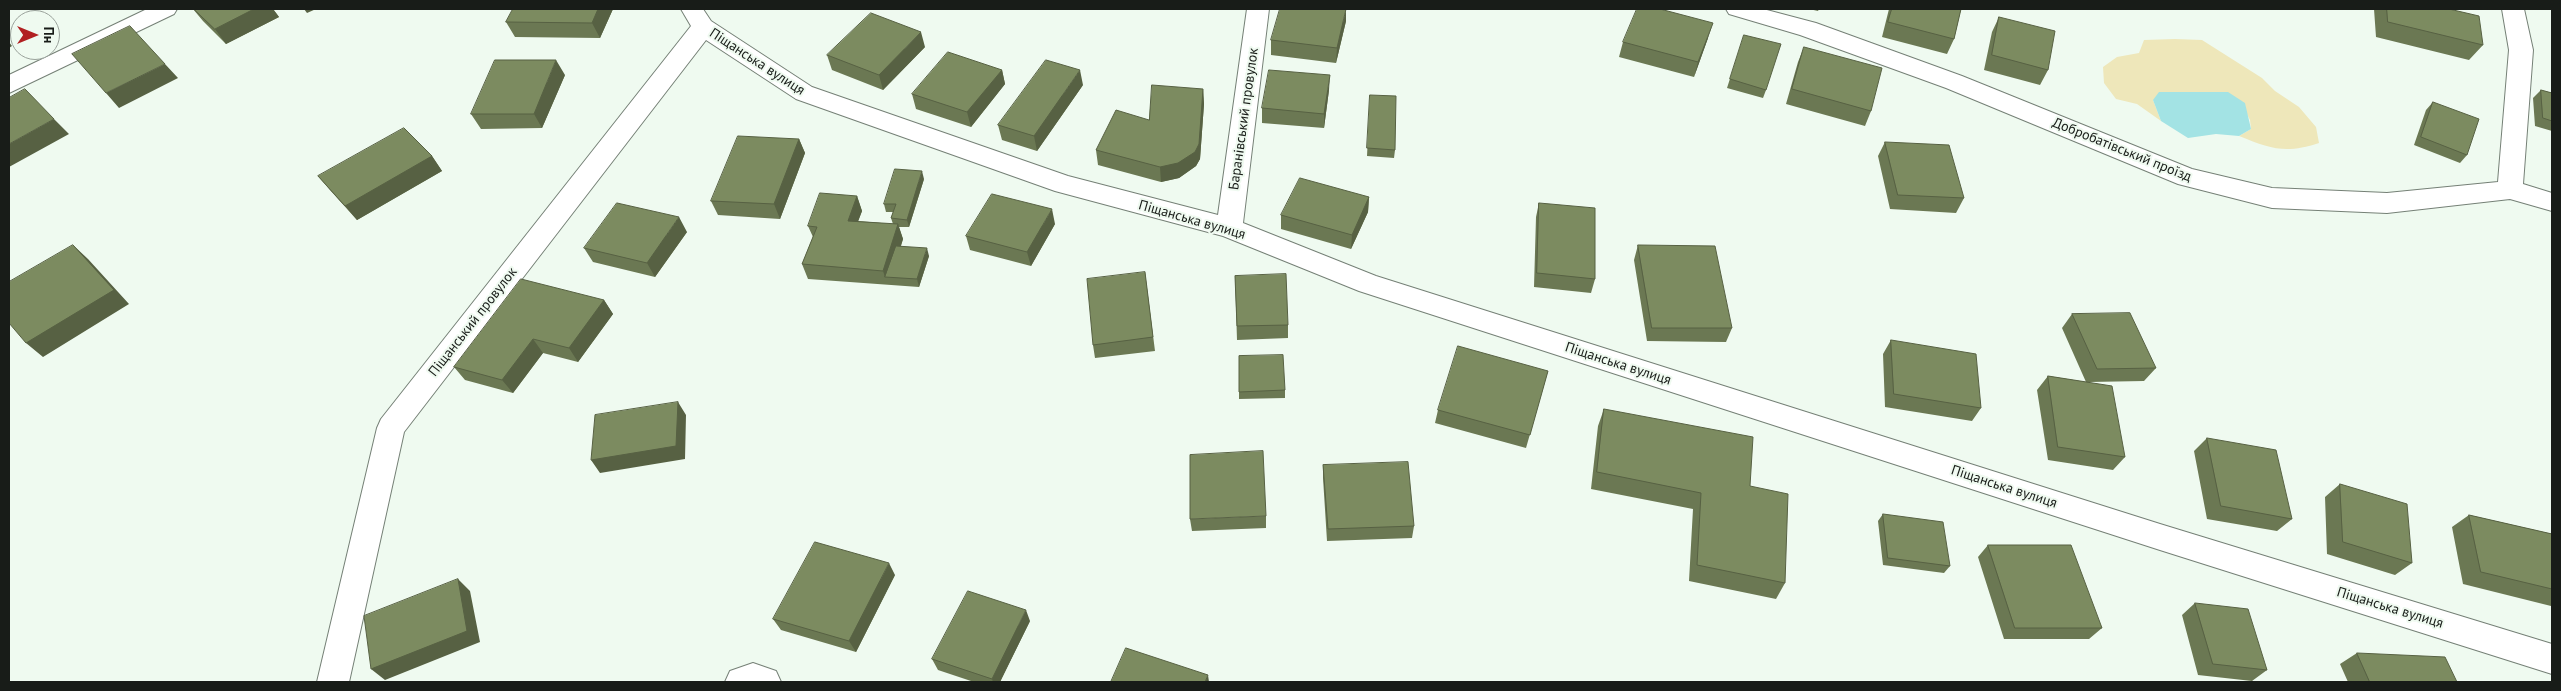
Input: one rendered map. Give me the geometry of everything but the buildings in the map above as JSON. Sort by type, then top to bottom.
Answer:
[{"type":"street","points":[[9,85],[166,9]]},
{"type":"street","name":"Баранівський провулок","points":[[1229,228],[1258,9]]},
{"type":"street","name":"Добробатівський проїзд","points":[[1737,9],[1808,29],[1954,82],[2187,177],[2272,198],[2386,202],[2510,190],[2552,202]]},
{"type":"street","points":[[2510,190],[2521,50],[2513,9]]},
{"type":"street","name":"Піщанська вулиця","points":[[697,18],[804,93],[1064,184],[1229,228],[1368,284],[2160,537],[2552,659]]},
{"type":"street","name":"Піщанський провулок","points":[[333,682],[391,428],[697,18]]},
{"type":"street","points":[[741,682],[753,678],[765,682]]},
{"type":"shaded area","points":[[2144,40],[2202,40],[2262,78],[2275,91],[2299,107],[2316,127],[2319,143],[2288,149],[2270,147],[2239,136],[2251,129],[2250,120],[2245,110],[2153,100],[2161,121],[2137,104],[2116,99],[2104,83],[2103,67],[2117,57],[2139,53]]},
{"type":"water","points":[[2159,92],[2228,92],[2245,103],[2251,129],[2239,136],[2216,134],[2188,138],[2161,121],[2153,100]]}]
